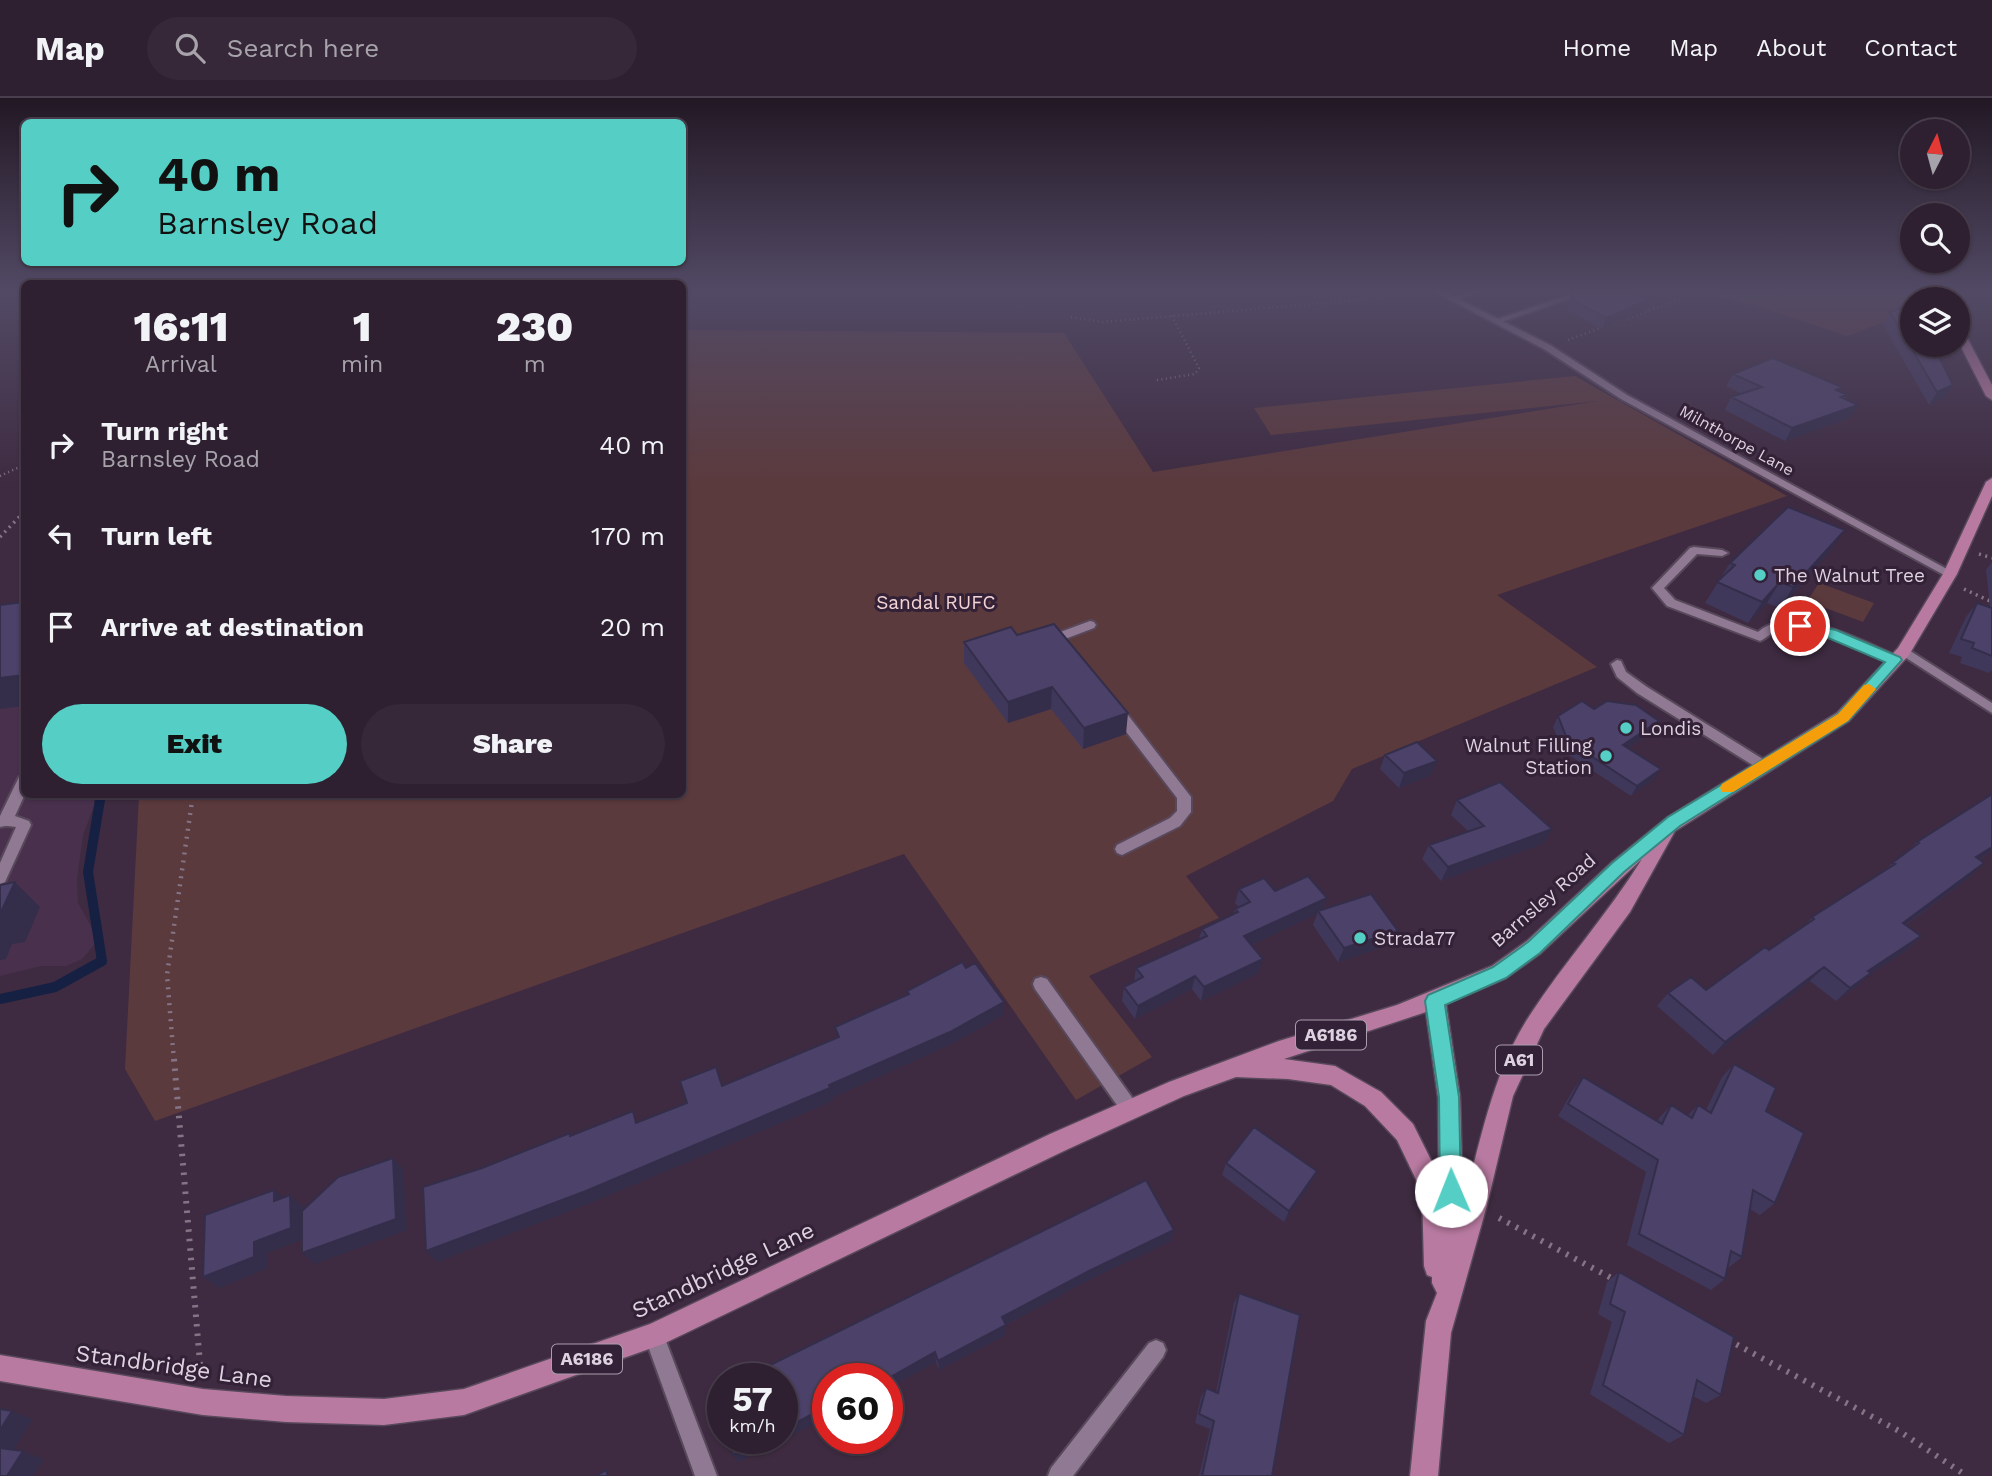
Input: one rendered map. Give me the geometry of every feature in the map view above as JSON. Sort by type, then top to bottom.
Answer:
[{"type":"main road","points":[[1971,355],[1992,396]]},
{"type":"main road","name":"Barnsley Road","points":[[1434,1001],[1499,972],[1534,947],[1618,867],[1674,822],[1843,717],[1899,655],[1948,577],[1992,482]]},
{"type":"main road","name":"A61","points":[[1438,1333],[1475,1205],[1502,1097],[1536,1023],[1623,906],[1674,822]]},
{"type":"main road","name":"A61","points":[[1424,1476],[1451,1215],[1449,1097],[1434,1001]]},
{"type":"main road","name":"Standbridge Lane","points":[[0,1368],[203,1402],[286,1409],[384,1412],[464,1402],[654,1335],[1130,1109],[1228,1070],[1434,1001]]},
{"type":"main road","name":"A61","points":[[1228,1070],[1288,1069],[1335,1076],[1373,1099],[1405,1132],[1434,1191],[1438,1333]]},
{"type":"street","name":"Milnthorpe Lane","points":[[1560,355],[1624,397],[1948,577]]},
{"type":"street","points":[[1722,553],[1694,550],[1658,588],[1660,594],[1671,603],[1760,637],[1771,627],[1800,626],[1899,655],[1992,709]]},
{"type":"street","points":[[1077,663],[1059,641],[1059,637],[1090,625]]},
{"type":"street","points":[[1616,664],[1621,674],[1642,690],[1764,766]]},
{"type":"street","points":[[1103,694],[1184,797],[1184,812],[1175,822],[1122,849]]},
{"type":"street","points":[[0,878],[24,825],[17,821],[3,821],[21,787]]},
{"type":"street","points":[[1041,984],[1130,1109]]},
{"type":"street","points":[[654,1335],[706,1476]]},
{"type":"street","points":[[1059,1476],[1156,1350]]},
{"type":"path","points":[[1157,380],[1195,374],[1199,368],[1192,355]]},
{"type":"path","points":[[0,476],[21,466]]},
{"type":"path","points":[[0,537],[21,515]]},
{"type":"path","points":[[1948,577],[1992,602]]},
{"type":"path","points":[[192,798],[167,975],[203,1402]]},
{"type":"path","points":[[1475,1205],[1629,1287]]},
{"type":"path","points":[[1715,1333],[1899,1431],[1968,1476]]},
{"type":"shaded area","points":[[21,622],[21,798],[94,798],[94,806],[83,835],[77,878],[78,903],[96,935],[94,945],[82,959],[66,966],[41,966],[0,976],[0,626]]},
{"type":"green space","name":"Sandal RUFC","points":[[686,355],[1078,355],[1153,472],[1598,401],[1271,435],[1254,408],[1575,376],[1787,496],[1497,595],[1597,667],[1352,769],[1333,801],[1186,876],[1219,918],[1089,976],[1152,1057],[1076,1100],[904,854],[155,1121],[125,1069],[139,798],[686,798]]},
{"type":"green space","points":[[1819,583],[1874,603],[1863,622],[1807,601]]},
{"type":"building","points":[[1916,357],[1939,357],[1953,385],[1937,392]]},
{"type":"building","points":[[1773,358],[1842,387],[1836,390],[1848,395],[1841,397],[1858,405],[1792,428],[1731,397],[1762,387],[1733,374]]},
{"type":"building","name":"The Walnut Tree","points":[[1788,507],[1845,530],[1793,587],[1780,582],[1762,602],[1717,582],[1735,565],[1730,563]]},
{"type":"building","points":[[21,602],[21,675],[0,678],[0,605]]},
{"type":"building","points":[[1977,603],[1992,608],[1992,656],[1972,648],[1974,643],[1961,639]]},
{"type":"building","points":[[1054,624],[1128,713],[1084,728],[1052,687],[1008,702],[964,642],[1011,627],[1017,635]]},
{"type":"building","points":[[1582,701],[1594,709],[1607,701],[1636,705],[1659,721],[1623,745],[1661,769],[1637,786],[1568,741],[1558,716]]},
{"type":"building","points":[[1417,742],[1437,761],[1404,773],[1385,755]]},
{"type":"building","points":[[1500,782],[1552,829],[1448,867],[1429,845],[1484,826],[1457,800]]},
{"type":"building","points":[[1992,794],[1992,847],[1976,857],[1984,863],[1903,923],[1921,936],[1868,971],[1871,973],[1850,988],[1824,967],[1725,1042],[1668,993],[1691,977],[1706,990],[1765,947],[1769,950],[1814,919],[1812,917],[1895,864],[1892,863],[1919,843],[1917,842]]},
{"type":"building","points":[[1308,876],[1327,898],[1244,936],[1263,959],[1204,987],[1195,976],[1138,1006],[1124,987],[1143,977],[1136,968],[1207,936],[1202,929],[1238,912],[1235,909],[1250,902],[1239,889],[1264,878],[1275,891]]},
{"type":"building","points":[[15,882],[0,914],[0,885]]},
{"type":"building","points":[[1371,894],[1398,931],[1344,948],[1318,911]]},
{"type":"building","points":[[962,962],[966,968],[975,963],[1004,1002],[950,1032],[829,1085],[830,1088],[586,1191],[426,1251],[423,1187],[482,1168],[633,1111],[636,1123],[687,1103],[680,1081],[716,1067],[722,1086],[839,1037],[835,1027],[909,994],[907,991]]},
{"type":"building","points":[[1734,1064],[1776,1088],[1766,1111],[1804,1133],[1775,1203],[1753,1190],[1742,1257],[1731,1251],[1725,1279],[1639,1234],[1658,1160],[1568,1104],[1583,1077],[1662,1124],[1671,1105],[1692,1118],[1698,1105],[1711,1113]]},
{"type":"building","points":[[1254,1127],[1317,1171],[1289,1211],[1226,1163]]},
{"type":"building","points":[[393,1158],[396,1219],[302,1253],[302,1211],[338,1177]]},
{"type":"building","points":[[1146,1180],[1174,1230],[1002,1317],[1006,1325],[938,1361],[935,1352],[903,1370],[903,1363],[812,1363],[812,1414],[798,1422],[798,1363],[774,1363]]},
{"type":"building","points":[[274,1190],[274,1201],[290,1195],[291,1228],[254,1242],[254,1257],[203,1277],[205,1215]]},
{"type":"building","points":[[1619,1272],[1734,1337],[1721,1395],[1697,1380],[1684,1435],[1603,1385],[1625,1312],[1610,1304]]},
{"type":"building","points":[[1239,1293],[1300,1315],[1272,1476],[1202,1476],[1214,1421],[1199,1414],[1206,1388],[1218,1393]]},
{"type":"building","points":[[0,1409],[12,1411],[0,1430]]},
{"type":"building","points":[[0,1448],[23,1451],[7,1476],[0,1476]]},
{"type":"building","points":[[606,1470],[608,1476],[596,1476]]},
{"type":"waterway","points":[[0,999],[55,987],[102,961],[88,872],[100,798]]},
{"type":"slow traffic","points":[[1728,788],[1843,717],[1869,689]]},
{"type":"place","name":"The Walnut Tree","points":[[1760,575]]},
{"type":"place","name":"Londis","points":[[1626,728]]},
{"type":"place","name":"Walnut Filling Station","points":[[1606,756]]},
{"type":"place","name":"Strada77","points":[[1360,938]]},
{"type":"route","points":[[1451,1191],[1449,1097],[1434,1001],[1499,972],[1534,947],[1618,867],[1674,822],[1843,717],[1895,660],[1831,634],[1800,626]]}]
